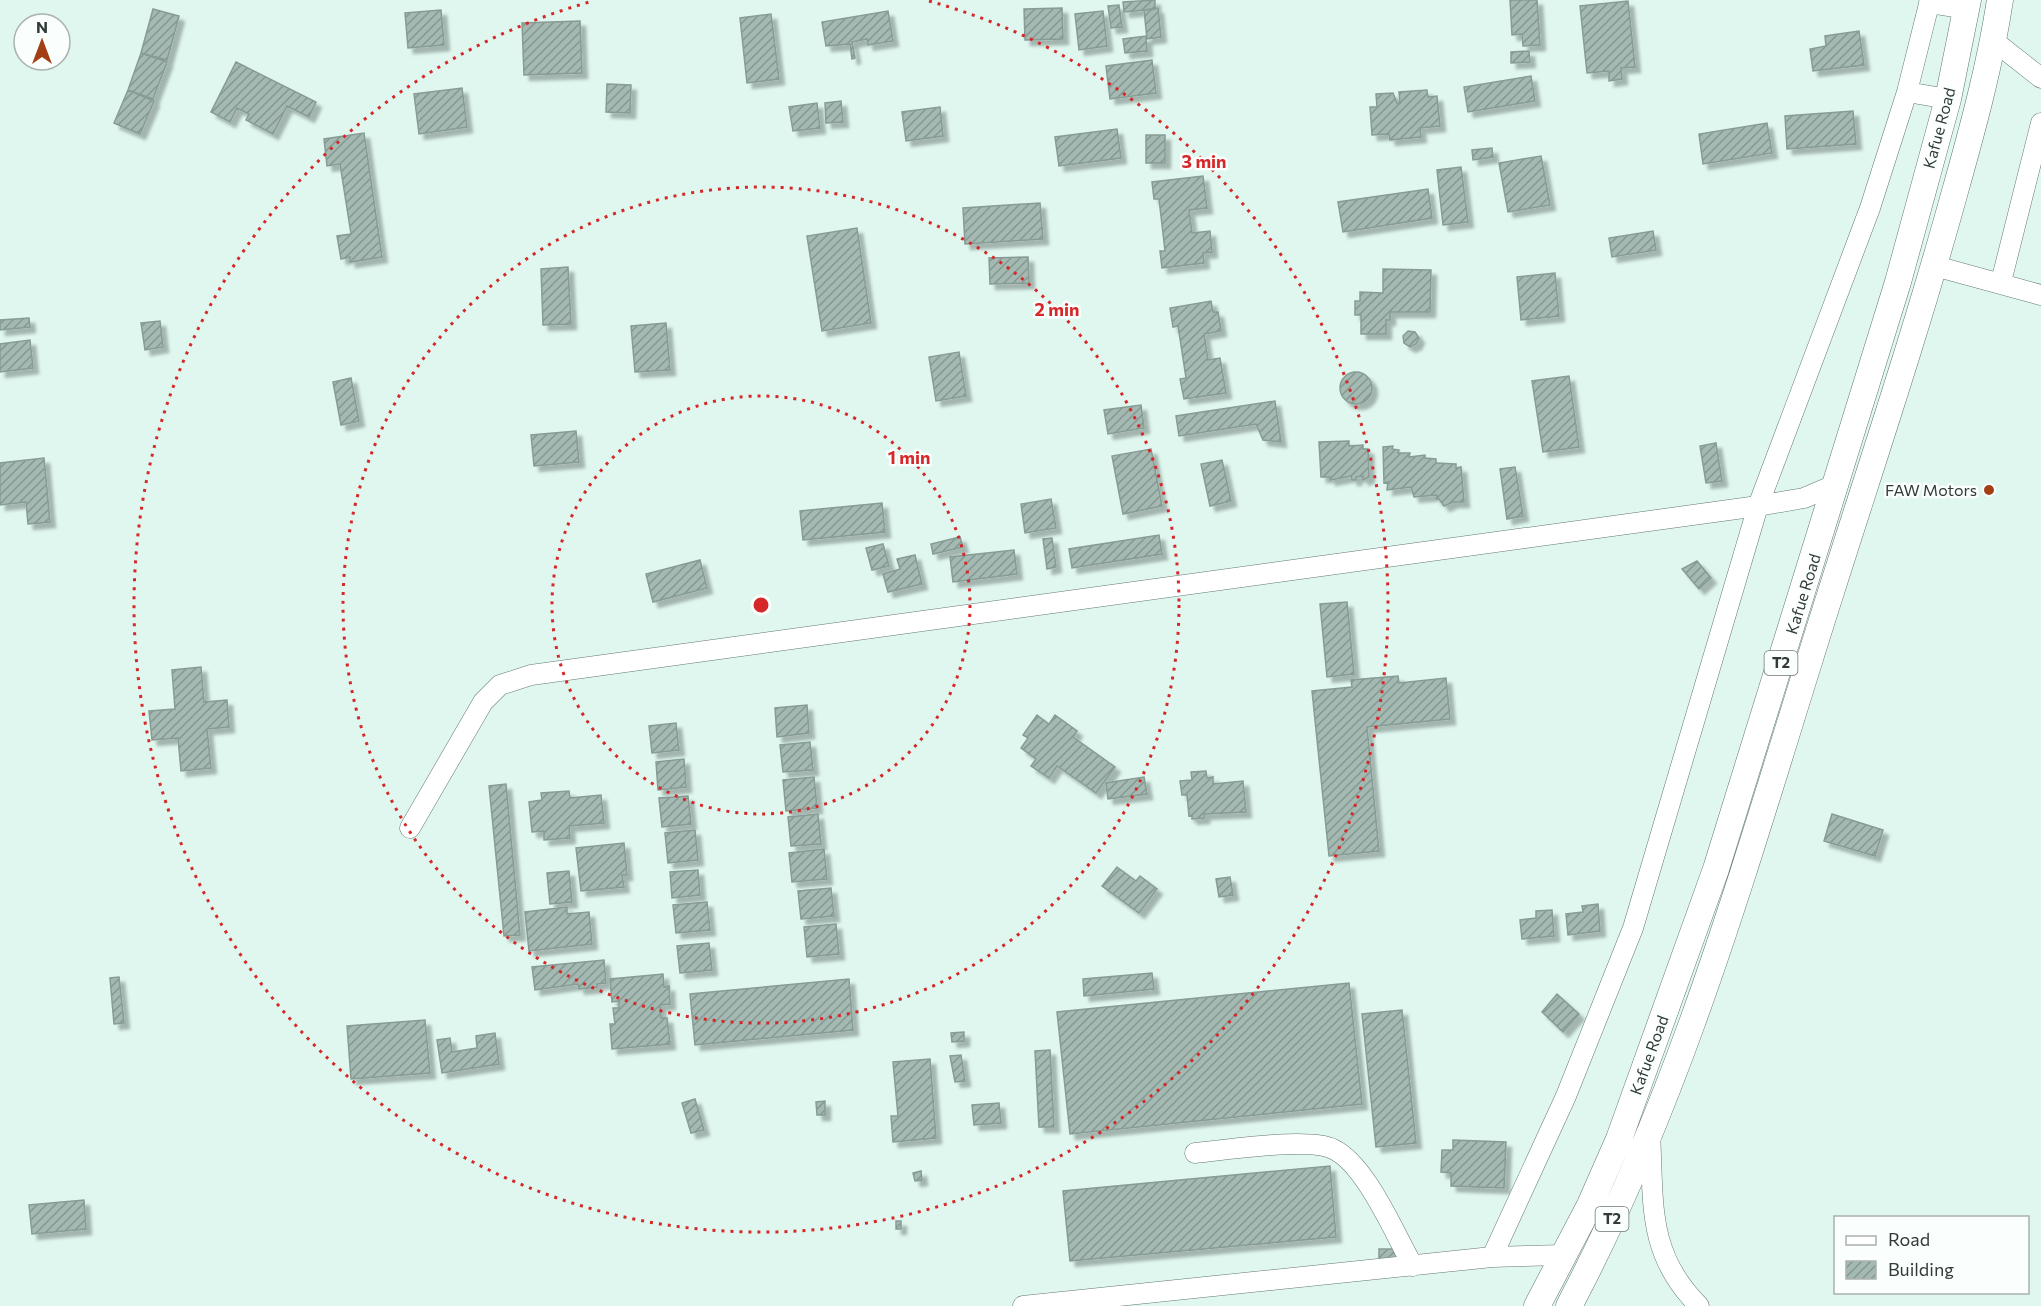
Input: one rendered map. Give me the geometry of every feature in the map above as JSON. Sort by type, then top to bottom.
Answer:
[{"type":"main road","name":"Kafue Road","points":[[1569,1306],[1637,1166],[1688,1033],[1740,878],[1935,266],[1994,41],[2000,0]]},
{"type":"main road","name":"Kafue Road","points":[[1537,1306],[1619,1139],[1716,869],[1898,282],[1948,99],[1967,5]]},
{"type":"street","points":[[1492,1257],[1566,1096],[1633,928],[1758,506],[1870,208],[1907,92],[1929,2],[1967,5]]},
{"type":"street","points":[[1994,41],[2041,78]]},
{"type":"street","points":[[1907,92],[1948,99]]},
{"type":"street","points":[[2001,282],[2041,123]]},
{"type":"street","points":[[1935,266],[2001,282],[2041,296]]},
{"type":"street","points":[[410,828],[483,702],[500,685],[531,675],[1758,506],[1804,498],[1837,484]]},
{"type":"street","points":[[1650,1131],[1653,1215],[1665,1259],[1686,1292],[1699,1306]]},
{"type":"street","points":[[1195,1153],[1307,1144],[1333,1148],[1350,1161],[1366,1183],[1413,1266]]},
{"type":"street","points":[[1023,1306],[1492,1257],[1563,1255]]},
{"type":"building","points":[[1155,0],[1155,9],[1124,12],[1123,2]]},
{"type":"building","points":[[1510,0],[1537,0],[1540,45],[1523,46],[1522,34],[1512,35]]},
{"type":"building","points":[[1628,1],[1635,67],[1621,68],[1622,79],[1609,81],[1609,71],[1587,73],[1580,6]]},
{"type":"building","points":[[1119,5],[1122,27],[1111,28],[1108,6]]},
{"type":"building","points":[[1062,8],[1063,39],[1025,40],[1024,9]]},
{"type":"building","points":[[1158,8],[1161,37],[1147,39],[1144,10]]},
{"type":"building","points":[[153,9],[179,16],[167,60],[141,53]]},
{"type":"building","points":[[441,10],[444,45],[408,48],[405,13]]},
{"type":"building","points":[[888,11],[893,41],[868,45],[867,39],[852,42],[855,58],[852,59],[850,44],[826,46],[822,22]]},
{"type":"building","points":[[1103,11],[1107,46],[1079,50],[1075,14]]},
{"type":"building","points":[[771,14],[779,79],[747,83],[740,18]]},
{"type":"building","points":[[580,21],[582,73],[524,75],[522,23]]},
{"type":"building","points":[[1859,31],[1864,65],[1813,71],[1810,49],[1826,46],[1825,36]]},
{"type":"building","points":[[1146,36],[1147,51],[1125,53],[1123,39]]},
{"type":"building","points":[[1529,51],[1530,62],[1511,63],[1511,52]]},
{"type":"building","points":[[141,53],[167,62],[153,99],[128,90]]},
{"type":"building","points":[[1152,60],[1156,93],[1110,99],[1106,66]]},
{"type":"building","points":[[236,62],[316,102],[309,117],[287,106],[273,134],[246,120],[249,114],[237,108],[230,122],[211,112]]},
{"type":"building","points":[[1531,76],[1535,101],[1468,112],[1464,87]]},
{"type":"building","points":[[607,84],[631,85],[630,113],[606,112]]},
{"type":"building","points":[[462,88],[467,127],[419,134],[414,94]]},
{"type":"building","points":[[128,90],[154,101],[140,134],[114,123]]},
{"type":"building","points":[[1427,90],[1428,97],[1437,96],[1440,126],[1420,128],[1421,137],[1390,140],[1389,134],[1372,135],[1370,107],[1377,107],[1376,94],[1393,93],[1397,103],[1400,103],[1399,92]]},
{"type":"building","points":[[841,101],[843,122],[826,123],[825,103]]},
{"type":"building","points":[[817,103],[820,128],[793,131],[789,107]]},
{"type":"building","points":[[940,107],[943,136],[906,141],[902,112]]},
{"type":"building","points":[[1853,111],[1856,144],[1787,149],[1785,116]]},
{"type":"building","points":[[1767,123],[1772,153],[1703,164],[1699,134]]},
{"type":"building","points":[[1117,129],[1121,158],[1059,166],[1055,137]]},
{"type":"building","points":[[364,133],[382,257],[350,262],[350,257],[341,259],[337,236],[351,234],[340,164],[327,166],[324,139]]},
{"type":"building","points":[[1146,135],[1165,135],[1165,163],[1146,163]]},
{"type":"building","points":[[1492,148],[1493,157],[1473,160],[1472,150]]},
{"type":"building","points":[[1541,156],[1550,205],[1508,212],[1499,163]]},
{"type":"building","points":[[1461,167],[1468,222],[1443,225],[1437,170]]},
{"type":"building","points":[[1203,176],[1207,208],[1189,210],[1192,233],[1210,231],[1212,252],[1203,253],[1204,263],[1162,268],[1160,251],[1165,251],[1159,199],[1154,199],[1152,182]]},
{"type":"building","points":[[1428,189],[1432,218],[1343,232],[1338,202]]},
{"type":"building","points":[[1040,203],[1043,239],[965,244],[963,208]]},
{"type":"building","points":[[857,228],[871,323],[822,331],[807,236]]},
{"type":"building","points":[[1653,231],[1656,250],[1612,257],[1609,238]]},
{"type":"building","points":[[1028,257],[1029,283],[990,284],[989,258]]},
{"type":"building","points":[[568,267],[571,324],[543,325],[541,269]]},
{"type":"building","points":[[1383,269],[1431,270],[1430,312],[1390,312],[1390,320],[1386,320],[1386,334],[1361,334],[1361,315],[1355,315],[1355,301],[1360,301],[1360,292],[1383,293]]},
{"type":"building","points":[[1555,273],[1559,316],[1521,320],[1517,277]]},
{"type":"building","points":[[1211,301],[1213,312],[1218,312],[1221,331],[1204,334],[1208,360],[1220,358],[1226,393],[1184,399],[1180,379],[1186,378],[1178,326],[1173,327],[1170,308]]},
{"type":"building","points":[[29,318],[30,327],[0,330],[0,320]]},
{"type":"building","points":[[160,321],[163,347],[145,350],[141,323]]},
{"type":"building","points":[[666,323],[670,370],[635,372],[631,326]]},
{"type":"building","points":[[1408,331],[1415,332],[1419,338],[1416,344],[1410,347],[1404,343],[1403,336]]},
{"type":"building","points":[[30,340],[33,368],[0,372],[0,344]]},
{"type":"building","points":[[959,352],[966,396],[936,401],[929,357]]},
{"type":"building","points":[[1356,372],[1367,377],[1372,388],[1367,399],[1356,404],[1345,399],[1340,388],[1345,377]]},
{"type":"building","points":[[1569,376],[1579,447],[1543,452],[1532,381]]},
{"type":"building","points":[[351,378],[359,421],[341,425],[333,382]]},
{"type":"building","points":[[1275,401],[1281,442],[1263,440],[1256,424],[1179,436],[1176,416]]},
{"type":"building","points":[[1141,405],[1144,428],[1108,434],[1104,410]]},
{"type":"building","points":[[576,431],[579,462],[534,466],[531,435]]},
{"type":"building","points":[[1349,441],[1349,446],[1363,445],[1363,449],[1368,449],[1369,477],[1363,480],[1363,476],[1352,480],[1351,476],[1330,480],[1330,477],[1321,477],[1319,442]]},
{"type":"building","points":[[1716,443],[1722,481],[1706,483],[1700,446]]},
{"type":"building","points":[[1393,446],[1392,449],[1399,450],[1398,453],[1410,453],[1409,457],[1425,455],[1425,458],[1436,459],[1436,463],[1456,464],[1456,468],[1461,467],[1464,502],[1453,502],[1444,506],[1439,499],[1436,499],[1437,495],[1414,497],[1411,487],[1387,490],[1388,482],[1384,483],[1383,447]]},
{"type":"building","points":[[1151,449],[1162,506],[1123,514],[1112,456]]},
{"type":"building","points":[[44,458],[50,522],[28,524],[26,502],[0,505],[0,463]]},
{"type":"building","points":[[1222,460],[1231,501],[1210,506],[1201,464]]},
{"type":"building","points":[[1515,467],[1523,516],[1507,519],[1500,469]]},
{"type":"building","points":[[1051,499],[1056,528],[1025,533],[1021,504]]},
{"type":"building","points":[[882,503],[885,532],[803,540],[800,511]]},
{"type":"building","points":[[1159,535],[1162,554],[1072,568],[1069,549]]},
{"type":"building","points":[[960,537],[963,547],[933,554],[931,544]]},
{"type":"building","points":[[1052,538],[1056,567],[1047,569],[1043,539]]},
{"type":"building","points":[[883,544],[889,566],[872,570],[866,548]]},
{"type":"building","points":[[1014,550],[1017,574],[953,582],[950,557]]},
{"type":"building","points":[[915,555],[922,584],[888,592],[883,574],[900,569],[897,559]]},
{"type":"building","points":[[700,560],[707,588],[653,602],[646,574]]},
{"type":"building","points":[[1697,561],[1711,578],[1699,589],[1682,569]]},
{"type":"building","points":[[1347,602],[1354,674],[1327,677],[1320,604]]},
{"type":"building","points":[[201,667],[204,702],[227,700],[229,727],[207,729],[211,768],[181,771],[178,738],[152,740],[149,711],[175,709],[172,670]]},
{"type":"building","points":[[1398,676],[1399,683],[1446,678],[1450,719],[1367,727],[1379,851],[1329,856],[1312,691],[1352,687],[1351,680]]},
{"type":"building","points":[[807,705],[809,733],[777,737],[775,708]]},
{"type":"building","points":[[1037,715],[1049,724],[1055,715],[1077,731],[1073,737],[1115,767],[1096,793],[1057,766],[1049,778],[1031,766],[1036,759],[1021,748],[1028,738],[1023,735]]},
{"type":"building","points":[[676,723],[679,750],[652,753],[649,726]]},
{"type":"building","points":[[810,742],[813,770],[783,772],[780,745]]},
{"type":"building","points":[[684,759],[686,787],[658,790],[656,762]]},
{"type":"building","points":[[1206,771],[1207,778],[1213,777],[1213,784],[1243,781],[1246,812],[1204,814],[1204,818],[1192,819],[1192,815],[1189,816],[1187,795],[1182,795],[1180,781],[1192,780],[1191,772]]},
{"type":"building","points":[[814,777],[817,808],[786,811],[783,780]]},
{"type":"building","points":[[1144,777],[1147,794],[1108,799],[1106,783]]},
{"type":"building","points":[[506,784],[520,935],[504,936],[489,786]]},
{"type":"building","points":[[569,791],[570,798],[601,795],[604,823],[569,826],[570,838],[544,840],[544,831],[532,832],[529,802],[542,800],[541,793]]},
{"type":"building","points":[[688,796],[691,824],[662,827],[659,798]]},
{"type":"building","points":[[818,814],[821,844],[791,846],[788,817]]},
{"type":"building","points":[[1832,814],[1883,830],[1875,856],[1824,841]]},
{"type":"building","points":[[695,830],[698,860],[668,863],[665,833]]},
{"type":"building","points":[[624,843],[627,875],[622,875],[624,887],[581,891],[576,848]]},
{"type":"building","points":[[824,849],[827,879],[792,882],[789,853]]},
{"type":"building","points":[[1117,867],[1136,881],[1140,876],[1157,889],[1139,913],[1102,886]]},
{"type":"building","points":[[698,870],[700,895],[672,898],[670,872]]},
{"type":"building","points":[[569,871],[572,902],[550,904],[547,873]]},
{"type":"building","points":[[1230,877],[1233,895],[1219,897],[1216,879]]},
{"type":"building","points":[[831,888],[834,916],[801,919],[798,891]]},
{"type":"building","points":[[707,902],[710,930],[676,933],[673,905]]},
{"type":"building","points":[[1598,904],[1600,931],[1568,935],[1566,914],[1583,912],[1582,906]]},
{"type":"building","points":[[567,907],[567,914],[589,912],[592,944],[529,951],[525,912]]},
{"type":"building","points":[[1552,910],[1554,936],[1522,939],[1520,920],[1536,918],[1536,911]]},
{"type":"building","points":[[836,924],[839,954],[807,957],[804,927]]},
{"type":"building","points":[[709,943],[712,970],[680,973],[677,946]]},
{"type":"building","points":[[604,960],[606,983],[597,984],[597,987],[579,989],[578,984],[535,990],[532,967]]},
{"type":"building","points":[[1152,973],[1154,989],[1084,996],[1083,979]]},
{"type":"building","points":[[663,974],[664,987],[669,986],[670,1004],[660,1005],[661,1018],[667,1018],[670,1044],[612,1049],[610,1024],[615,1024],[613,1008],[619,1008],[619,1001],[612,1002],[610,979]]},
{"type":"building","points":[[119,977],[124,1023],[114,1024],[110,978]]},
{"type":"building","points":[[849,979],[853,1030],[695,1045],[690,994]]},
{"type":"building","points":[[1349,983],[1362,1104],[1070,1134],[1057,1012]]},
{"type":"building","points":[[1557,994],[1579,1014],[1563,1032],[1542,1012]]},
{"type":"building","points":[[1402,1010],[1416,1143],[1376,1147],[1362,1014]]},
{"type":"building","points":[[425,1020],[430,1073],[351,1079],[347,1026]]},
{"type":"building","points":[[964,1032],[964,1041],[952,1042],[951,1033]]},
{"type":"building","points":[[495,1033],[499,1064],[442,1073],[437,1040],[450,1038],[452,1052],[477,1048],[476,1036]]},
{"type":"building","points":[[1050,1050],[1054,1127],[1039,1127],[1035,1051]]},
{"type":"building","points":[[961,1055],[965,1081],[955,1082],[950,1056]]},
{"type":"building","points":[[930,1059],[936,1138],[893,1142],[891,1116],[898,1116],[893,1062]]},
{"type":"building","points":[[695,1099],[704,1130],[691,1133],[682,1103]]},
{"type":"building","points":[[825,1101],[825,1115],[817,1115],[816,1102]]},
{"type":"building","points":[[999,1103],[1001,1123],[974,1125],[972,1105]]},
{"type":"building","points":[[1453,1140],[1506,1142],[1504,1188],[1451,1186],[1451,1173],[1441,1172],[1442,1150],[1453,1150]]},
{"type":"building","points":[[1330,1166],[1336,1237],[1070,1261],[1063,1191]]},
{"type":"building","points":[[921,1171],[922,1180],[915,1181],[913,1173]]},
{"type":"building","points":[[84,1200],[86,1229],[32,1234],[29,1205]]},
{"type":"building","points":[[896,1221],[901,1221],[901,1229],[896,1229]]},
{"type":"building","points":[[1379,1249],[1397,1249],[1397,1259],[1379,1259]]},
{"type":"place","name":"FAW Motors","points":[[1989,490]]}]
